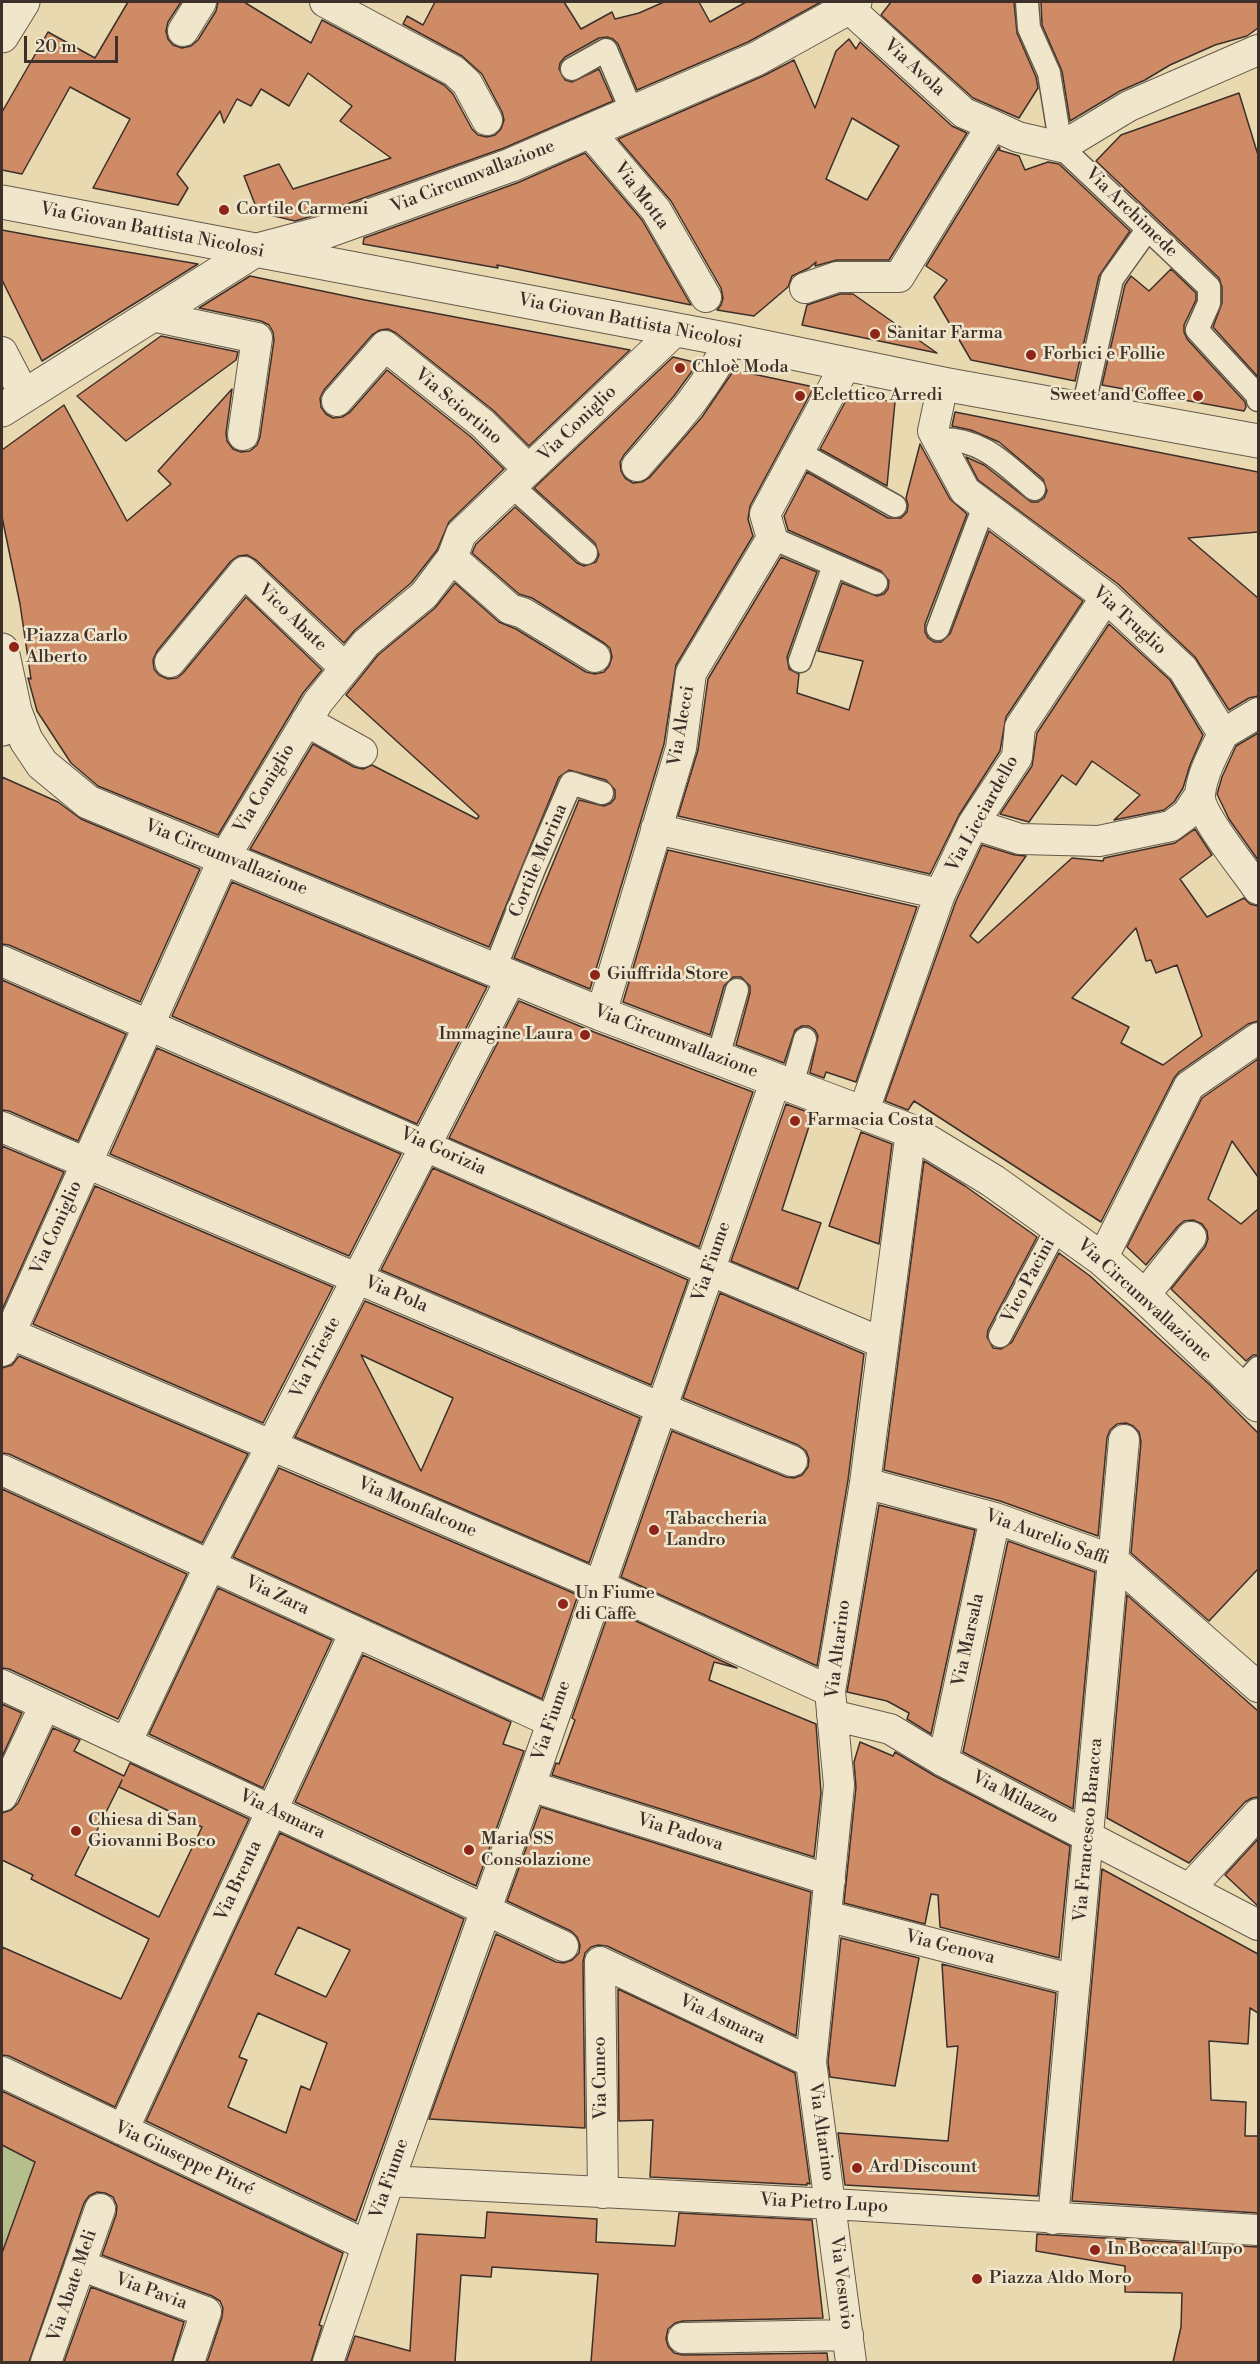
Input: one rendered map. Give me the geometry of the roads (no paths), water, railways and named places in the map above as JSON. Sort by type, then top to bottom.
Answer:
[{"type":"street","points":[[2,36],[23,2]]},
{"type":"street","points":[[326,2],[454,71],[467,83],[487,120]]},
{"type":"street","points":[[1027,2],[1029,28],[1049,73],[1061,147],[1129,106],[1258,50]]},
{"type":"street","name":"Via Avola","points":[[849,4],[964,112],[1018,137],[1061,147]]},
{"type":"street","name":"Via Circumvallazione","points":[[14,403],[254,251],[322,233],[511,165],[756,59],[849,4]]},
{"type":"street","points":[[572,69],[606,50],[632,112]]},
{"type":"street","points":[[805,288],[837,277],[904,285],[992,125]]},
{"type":"street","name":"Via Motta","points":[[589,131],[656,210],[706,297]]},
{"type":"street","name":"Via Archimede","points":[[1061,147],[1209,287],[1209,303],[1197,330],[1258,396],[1258,400]]},
{"type":"street","name":"Via Giovan Battista Nicolosi","points":[[2,202],[730,340],[943,384],[1258,441]]},
{"type":"street","points":[[1083,410],[1112,279],[1147,230]]},
{"type":"street","points":[[152,316],[257,338],[243,435]]},
{"type":"street","name":"Via Coniglio","points":[[4,1338],[87,1163],[224,858],[318,702],[366,643],[424,595],[452,558],[461,534],[675,331]]},
{"type":"street","points":[[637,466],[693,404],[717,368],[730,340]]},
{"type":"street","name":"Via Sciortino","points":[[337,401],[386,346],[483,424],[521,478]]},
{"type":"street","points":[[2,352],[14,403]]},
{"type":"street","points":[[846,364],[800,453],[765,514],[772,538],[876,583]]},
{"type":"street","name":"Via Truglio","points":[[943,384],[933,431],[964,491],[1106,597],[1183,669],[1223,734]]},
{"type":"street","points":[[938,439],[953,439],[985,448],[1034,489]]},
{"type":"street","points":[[800,453],[895,506]]},
{"type":"street","points":[[521,478],[586,553]]},
{"type":"street","points":[[938,629],[984,506]]},
{"type":"street","name":"Via Alecci","points":[[601,1014],[681,748],[691,673],[772,538]]},
{"type":"street","points":[[452,558],[510,609],[523,613],[595,657]]},
{"type":"street","points":[[800,661],[834,565]]},
{"type":"street","name":"Vico Abate","points":[[170,662],[244,572],[345,668]]},
{"type":"street","name":"Via Licciardello","points":[[863,1113],[940,894],[973,824],[1017,757],[1020,727],[1106,597]]},
{"type":"street","name":"Via Circumvallazione","points":[[2,650],[8,721],[26,740],[42,764],[88,802],[601,1014],[911,1131],[993,1181],[1102,1259],[1252,1387]]},
{"type":"street","points":[[973,824],[1020,838],[1099,841],[1171,826],[1187,813],[1199,796],[1223,734],[1258,712]]},
{"type":"street","points":[[306,721],[362,752]]},
{"type":"street","name":"Cortile Morina","points":[[503,973],[534,869],[572,783],[602,794]]},
{"type":"street","points":[[1199,796],[1206,815],[1258,889]]},
{"type":"street","points":[[656,829],[940,894]]},
{"type":"street","name":"Via Gorizia","points":[[2,961],[426,1144],[709,1270],[884,1343]]},
{"type":"street","name":"Via Trieste","points":[[126,1743],[210,1565],[426,1144],[503,973]]},
{"type":"street","points":[[717,1057],[737,990]]},
{"type":"street","points":[[1102,1259],[1189,1086],[1258,1038]]},
{"type":"street","points":[[784,1082],[805,1039]]},
{"type":"street","name":"Via Fiume","points":[[328,2362],[366,2245],[484,1909],[530,1786],[709,1270],[784,1082]]},
{"type":"street","name":"Via Pola","points":[[2,1127],[662,1408],[792,1461]]},
{"type":"street","name":"Via Altarino","points":[[832,2204],[811,2062],[839,1785],[831,1703],[865,1483],[911,1131]]},
{"type":"street","name":"Vico Pacini","points":[[1000,1336],[1058,1226]]},
{"type":"street","points":[[1144,1296],[1191,1238]]},
{"type":"street","name":"Via Monfalcone","points":[[4,1338],[271,1446],[600,1586],[831,1703]]},
{"type":"street","name":"Via Francesco Baracca","points":[[1053,2219],[1124,1440]]},
{"type":"street","name":"Via Zara","points":[[2,1470],[552,1722]]},
{"type":"street","name":"Via Aurelio Saffi","points":[[865,1483],[994,1518],[1113,1560],[1258,1687]]},
{"type":"street","name":"Via Marsala","points":[[943,1761],[994,1518]]},
{"type":"street","name":"Via Brenta","points":[[123,2130],[355,1632]]},
{"type":"street","name":"Via Asmara","points":[[2,1685],[563,1946]]},
{"type":"street","name":"Via Milazzo","points":[[831,1703],[890,1729],[943,1761],[1258,1925]]},
{"type":"street","points":[[2,1796],[45,1705]]},
{"type":"street","name":"Via Padova","points":[[530,1786],[830,1880]]},
{"type":"street","points":[[1190,1888],[1258,1814]]},
{"type":"street","name":"Via Genova","points":[[826,1916],[1075,1980]]},
{"type":"street","name":"Via Asmara","points":[[600,1962],[811,2062]]},
{"type":"street","name":"Via Cuneo","points":[[600,1962],[603,2193]]},
{"type":"street","name":"Via Giuseppe Pitré","points":[[2,2072],[366,2245]]},
{"type":"street","name":"Via Pietro Lupo","points":[[389,2181],[832,2204],[1258,2230]]},
{"type":"street","name":"Via Vesuvio","points":[[832,2204],[850,2349]]},
{"type":"street","name":"Via Abate Meli","points":[[46,2362],[99,2209]]},
{"type":"street","name":"Via Pavia","points":[[80,2265],[206,2312],[189,2362]]},
{"type":"street","points":[[683,2338],[850,2349]]},
{"type":"place","name":"Cortile Carmeni","points":[[224,210]]},
{"type":"place","name":"Sanitar Farma","points":[[875,334]]},
{"type":"place","name":"Forbici e Follie","points":[[1031,355]]},
{"type":"place","name":"Chloè Moda","points":[[680,368]]},
{"type":"place","name":"Eclettico Arredi","points":[[800,396]]},
{"type":"place","name":"Sweet and Coffee","points":[[1198,396]]},
{"type":"place","name":"Piazza Carlo Alberto","points":[[14,647]]},
{"type":"place","name":"Giuffrida Store","points":[[595,975]]},
{"type":"place","name":"Immagine Laura","points":[[585,1035]]},
{"type":"place","name":"Farmacia Costa","points":[[795,1121]]},
{"type":"place","name":"Tabaccheria Landro","points":[[654,1530]]},
{"type":"place","name":"Un Fiume di Caffè","points":[[563,1604]]},
{"type":"place","name":"Chiesa di San Giovanni Bosco","points":[[76,1831]]},
{"type":"place","name":"Maria SS Consolazione","points":[[469,1850]]},
{"type":"place","name":"Ard Discount","points":[[857,2168]]},
{"type":"place","name":"In Bocca al Lupo","points":[[1095,2250]]},
{"type":"place","name":"Piazza Aldo Moro","points":[[977,2279]]}]
